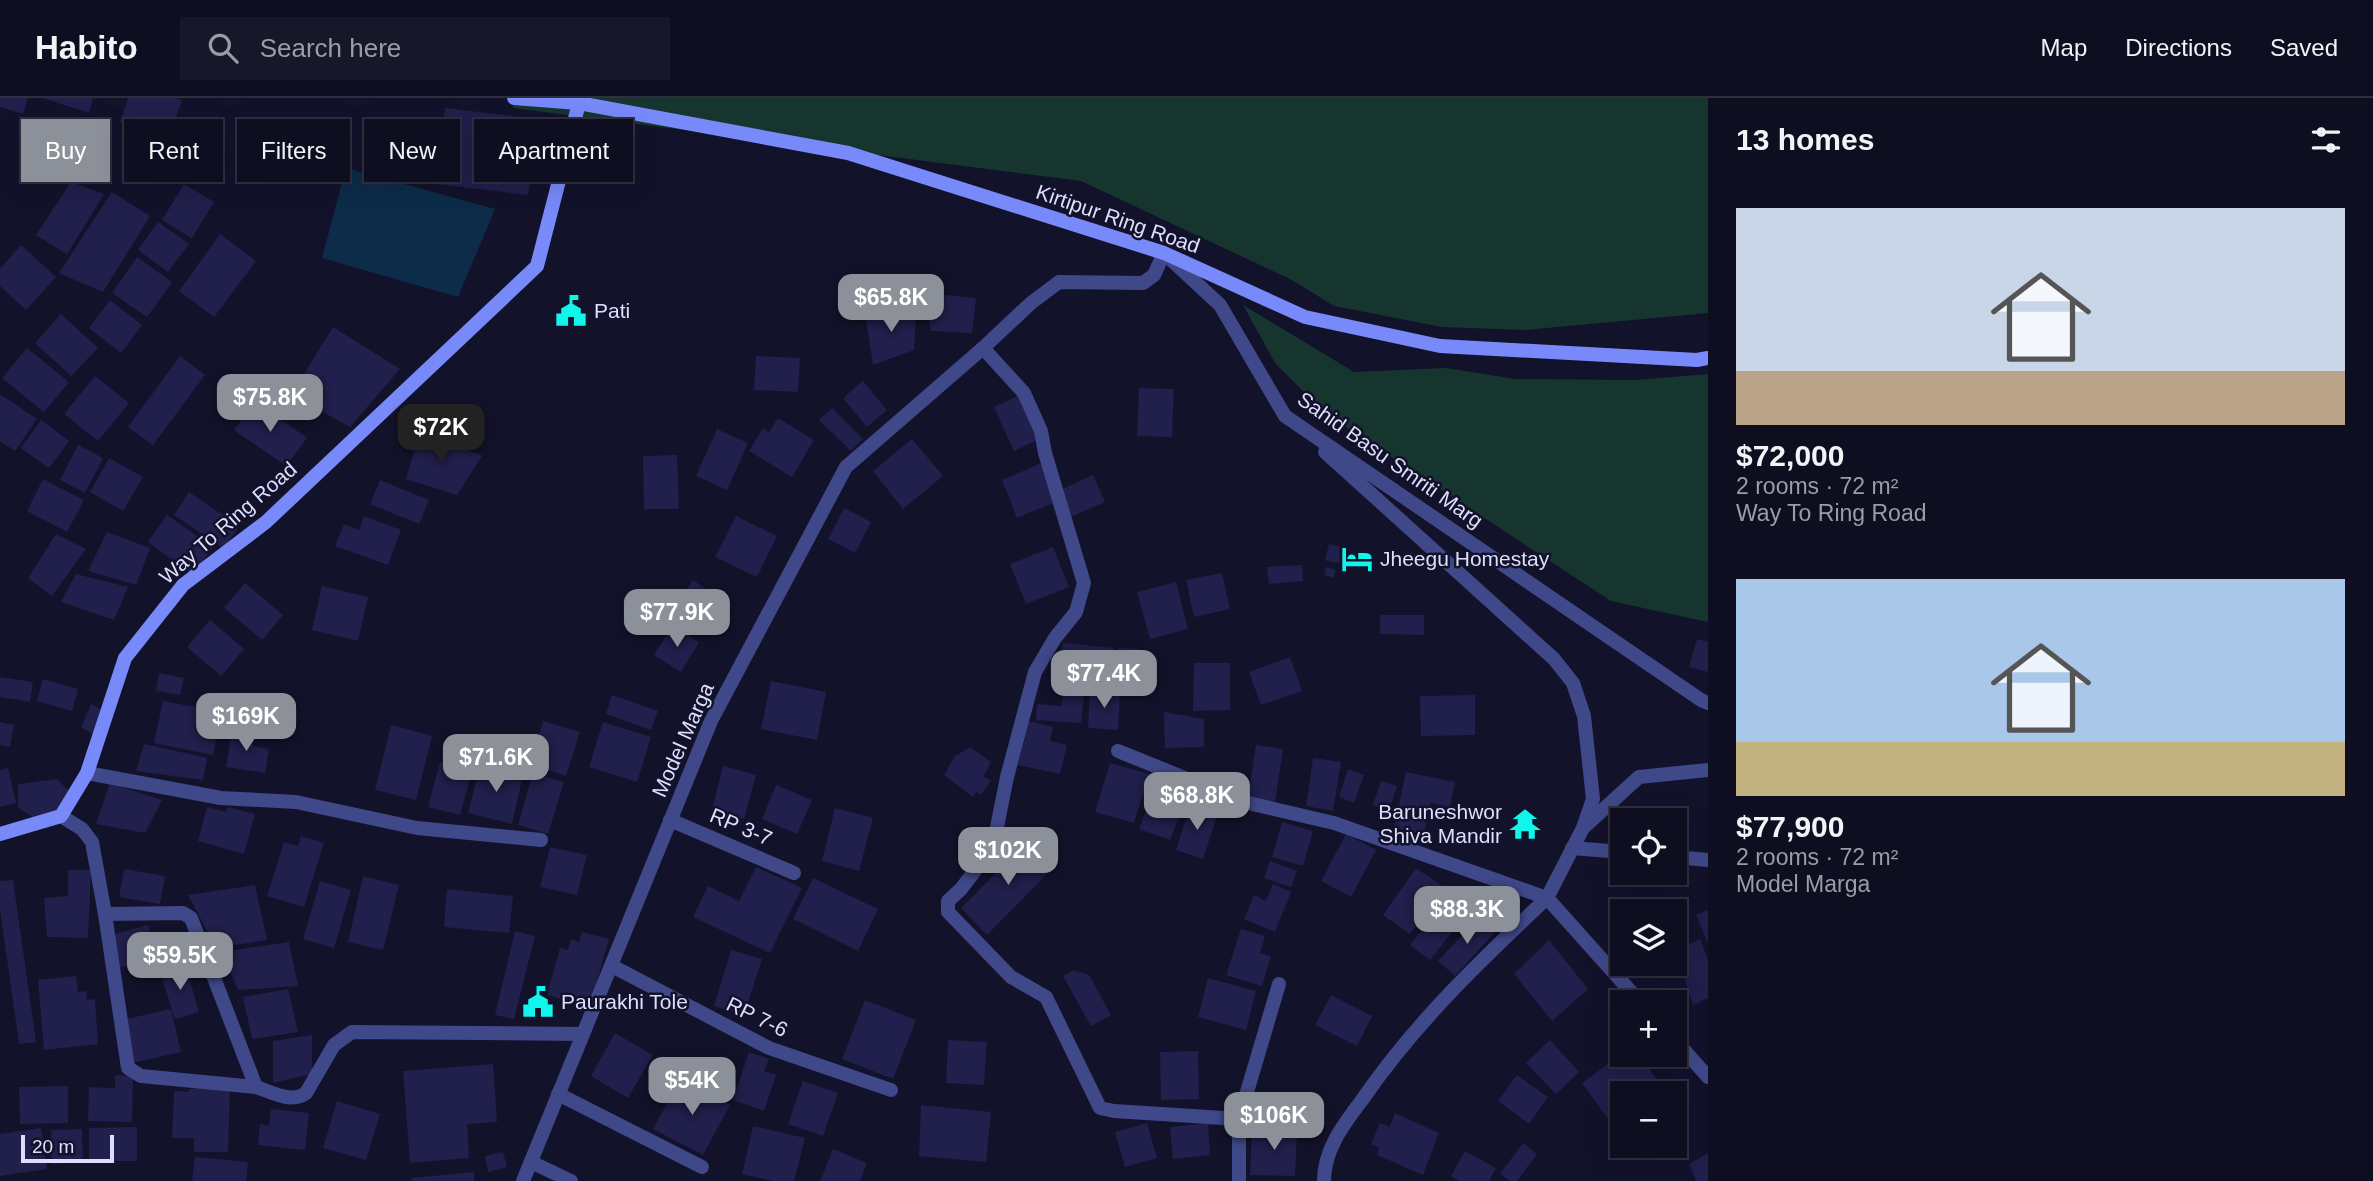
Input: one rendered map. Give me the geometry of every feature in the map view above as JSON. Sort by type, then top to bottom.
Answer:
[{"type":"street","name":"Kirtipur Ring Road","points":[[514,98],[579,103],[848,153],[1164,253],[1305,317],[1440,346],[1698,360],[1708,358]]},
{"type":"street","name":"Way To Ring Road","points":[[61,816],[87,773],[125,658],[183,585],[265,522],[537,266],[579,103]]},
{"type":"street","name":"Model Marga","points":[[523,1181],[711,721],[846,467],[1031,303],[1059,282],[1143,283],[1154,275],[1164,253]]},
{"type":"street","name":"Sahid Basu Smriti Marg","points":[[1164,253],[1220,305],[1284,416],[1700,701],[1708,703]]},
{"type":"street","points":[[983,348],[1024,393],[1041,431],[1045,453],[1084,583],[1076,612],[1055,638],[1035,672],[1007,778],[993,847],[961,889],[948,901],[948,912],[1010,978],[1045,997],[1100,1108],[1239,1119]]},
{"type":"street","points":[[1284,416],[1553,659],[1573,683],[1584,716],[1592,799],[1583,828],[1547,898],[1458,982],[1388,1062],[1334,1139],[1324,1171],[1324,1181]]},
{"type":"street","points":[[1118,751],[1244,802],[1334,823],[1547,898],[1629,990]]},
{"type":"street","points":[[1583,828],[1639,777],[1708,770]]},
{"type":"street","points":[[87,773],[221,798],[296,802],[417,828],[541,840]]},
{"type":"street","points":[[0,834],[61,816],[82,829],[92,842],[128,1068],[141,1076],[256,1087],[294,1099],[306,1093],[334,1045],[352,1032],[583,1034]]},
{"type":"street","name":"RP 3-7","points":[[670,820],[794,873]]},
{"type":"street","points":[[1572,848],[1610,851]]},
{"type":"street","points":[[1687,858],[1708,860]]},
{"type":"street","points":[[105,914],[183,913],[191,918],[256,1087]]},
{"type":"street","name":"RP 7-6","points":[[612,966],[769,1048],[891,1090]]},
{"type":"street","points":[[1239,1181],[1239,1119],[1279,984]]},
{"type":"street","points":[[1687,1054],[1708,1077]]},
{"type":"street","points":[[558,1094],[702,1167]]},
{"type":"street","points":[[531,1162],[571,1181]]},
{"type":"green space","points":[[512,98],[1708,98],[1708,313],[1525,330],[1442,327],[1334,306],[1292,280],[1081,181],[633,123],[633,119],[599,119],[513,108]]},
{"type":"green space","points":[[1243,305],[1354,372],[1446,368],[1515,379],[1636,380],[1708,374],[1708,622],[1611,601],[1326,414],[1275,363]]},
{"type":"water","points":[[350,169],[364,173],[364,182],[397,182],[495,209],[458,297],[322,258],[342,182],[350,182]]},
{"type":"building","points":[[0,98],[28,98],[23,114],[0,107]]},
{"type":"building","points":[[43,98],[93,98],[89,113]]},
{"type":"building","points":[[128,98],[182,100],[176,119],[124,119],[124,123],[120,122]]},
{"type":"building","points":[[445,108],[538,119],[474,119],[474,182],[530,182],[528,195],[436,184],[460,182],[460,119],[444,119]]},
{"type":"building","points":[[71,182],[104,194],[67,254],[36,235]]},
{"type":"building","points":[[184,184],[214,202],[192,238],[162,220]]},
{"type":"building","points":[[112,192],[150,216],[103,292],[59,273]]},
{"type":"building","points":[[158,222],[189,244],[168,272],[138,250]]},
{"type":"building","points":[[220,234],[256,261],[214,317],[179,291]]},
{"type":"building","points":[[21,245],[56,277],[26,310],[0,286],[0,269]]},
{"type":"building","points":[[137,257],[172,282],[147,317],[112,293]]},
{"type":"building","points":[[924,293],[976,298],[972,333],[931,331]]},
{"type":"building","points":[[110,300],[142,325],[121,353],[89,328]]},
{"type":"building","points":[[865,312],[916,312],[914,350],[873,365]]},
{"type":"building","points":[[61,314],[98,348],[71,376],[35,343]]},
{"type":"building","points":[[333,327],[400,369],[350,427],[291,395]]},
{"type":"building","points":[[27,348],[69,382],[44,412],[2,378]]},
{"type":"building","points":[[180,356],[205,375],[153,445],[128,427]]},
{"type":"building","points":[[756,356],[800,358],[798,392],[754,390]]},
{"type":"building","points":[[95,376],[129,403],[98,441],[64,414]]},
{"type":"building","points":[[863,381],[887,410],[867,427],[843,398]]},
{"type":"building","points":[[1139,388],[1174,389],[1172,437],[1137,436]]},
{"type":"building","points":[[1024,393],[1044,437],[1014,451],[994,407]]},
{"type":"building","points":[[0,394],[37,419],[15,451],[0,441]]},
{"type":"building","points":[[255,401],[307,438],[286,466],[234,430]]},
{"type":"building","points":[[832,408],[863,439],[851,451],[819,420]]},
{"type":"building","points":[[778,418],[814,440],[792,477],[749,451],[763,428],[769,432]]},
{"type":"building","points":[[41,420],[69,441],[49,468],[21,448]]},
{"type":"building","points":[[717,429],[748,443],[727,490],[696,476]]},
{"type":"building","points":[[420,431],[482,456],[457,495],[406,479]]},
{"type":"building","points":[[912,439],[943,476],[903,509],[873,471]]},
{"type":"building","points":[[78,445],[103,458],[85,493],[60,480]]},
{"type":"building","points":[[677,455],[679,509],[644,509],[643,456]]},
{"type":"building","points":[[109,458],[143,477],[123,511],[90,492]]},
{"type":"building","points":[[1044,462],[1060,500],[1017,518],[1002,480]]},
{"type":"building","points":[[1093,475],[1105,502],[1070,517],[1058,491]]},
{"type":"building","points":[[43,479],[84,500],[67,532],[27,511]]},
{"type":"building","points":[[380,480],[429,500],[419,524],[370,504]]},
{"type":"building","points":[[189,492],[239,526],[224,549],[174,515]]},
{"type":"building","points":[[844,508],[871,522],[855,553],[828,539]]},
{"type":"building","points":[[167,515],[213,547],[193,575],[148,542]]},
{"type":"building","points":[[364,516],[401,530],[388,565],[335,546],[344,524],[359,530]]},
{"type":"building","points":[[736,516],[777,536],[757,577],[715,557]]},
{"type":"building","points":[[107,532],[150,548],[136,585],[88,571]]},
{"type":"building","points":[[56,534],[86,549],[52,596],[28,578]]},
{"type":"building","points":[[1329,544],[1345,548],[1342,564],[1325,560]]},
{"type":"building","points":[[1053,547],[1069,587],[1026,604],[1010,564]]},
{"type":"building","points":[[1302,565],[1303,581],[1269,584],[1267,567]]},
{"type":"building","points":[[1326,567],[1336,570],[1333,578],[1324,575]]},
{"type":"building","points":[[1222,573],[1230,609],[1194,617],[1186,580]]},
{"type":"building","points":[[76,574],[128,587],[114,620],[61,602]]},
{"type":"building","points":[[693,580],[727,603],[704,636],[670,613]]},
{"type":"building","points":[[1176,582],[1188,629],[1150,639],[1137,592]]},
{"type":"building","points":[[245,583],[283,615],[262,640],[224,608]]},
{"type":"building","points":[[322,586],[368,597],[358,641],[312,630]]},
{"type":"building","points":[[1380,615],[1424,615],[1424,635],[1380,634]]},
{"type":"building","points":[[210,620],[244,649],[221,676],[187,647]]},
{"type":"building","points":[[673,626],[699,642],[681,672],[654,655]]},
{"type":"building","points":[[1697,639],[1708,642],[1708,672],[1689,667]]},
{"type":"building","points":[[1063,643],[1114,648],[1109,684],[1060,679]]},
{"type":"building","points":[[1119,648],[1140,649],[1138,678],[1118,677]]},
{"type":"building","points":[[1290,657],[1302,691],[1261,705],[1249,672]]},
{"type":"building","points":[[1194,663],[1230,663],[1230,710],[1193,711]]},
{"type":"building","points":[[159,673],[184,678],[180,695],[156,691]]},
{"type":"building","points":[[0,677],[33,682],[30,702],[0,697]]},
{"type":"building","points":[[43,679],[78,689],[72,711],[37,701]]},
{"type":"building","points":[[771,681],[826,692],[817,740],[761,729]]},
{"type":"building","points":[[1090,690],[1120,692],[1118,730],[1088,728]]},
{"type":"building","points":[[1063,693],[1084,694],[1081,723],[1036,720],[1037,704],[1062,706]]},
{"type":"building","points":[[612,695],[658,711],[651,730],[606,714]]},
{"type":"building","points":[[1475,695],[1475,735],[1421,736],[1420,696]]},
{"type":"building","points":[[163,701],[222,712],[213,755],[154,743]]},
{"type":"building","points":[[91,704],[105,711],[94,734],[81,728]]},
{"type":"building","points":[[1164,712],[1204,719],[1204,747],[1165,748]]},
{"type":"building","points":[[543,721],[580,732],[566,776],[530,764]]},
{"type":"building","points":[[1029,721],[1053,727],[1050,741],[1067,745],[1060,774],[1018,765]]},
{"type":"building","points":[[0,722],[14,725],[10,747],[0,745]]},
{"type":"building","points":[[603,722],[651,737],[637,782],[589,767]]},
{"type":"building","points":[[391,725],[432,736],[416,800],[375,790]]},
{"type":"building","points":[[232,729],[255,732],[253,746],[269,749],[265,773],[226,767]]},
{"type":"building","points":[[144,744],[207,758],[203,780],[136,771]]},
{"type":"building","points":[[1256,745],[1283,749],[1275,802],[1248,798]]},
{"type":"building","points":[[970,747],[991,762],[983,777],[991,780],[981,795],[976,791],[973,797],[944,775],[955,756]]},
{"type":"building","points":[[1313,758],[1341,762],[1333,811],[1306,806]]},
{"type":"building","points":[[440,762],[472,771],[460,815],[428,807]]},
{"type":"building","points":[[1110,763],[1149,774],[1134,823],[1095,812]]},
{"type":"building","points":[[480,765],[523,775],[512,824],[468,813]]},
{"type":"building","points":[[723,766],[756,775],[744,819],[712,810]]},
{"type":"building","points":[[8,768],[16,803],[0,807],[0,770]]},
{"type":"building","points":[[1348,769],[1364,775],[1354,803],[1339,797]]},
{"type":"building","points":[[1406,772],[1455,782],[1450,807],[1430,803],[1424,834],[1394,828]]},
{"type":"building","points":[[533,773],[564,782],[548,834],[518,825]]},
{"type":"building","points":[[57,779],[70,792],[56,813],[35,819],[18,807],[18,784]]},
{"type":"building","points":[[1381,781],[1397,786],[1389,811],[1373,805]]},
{"type":"building","points":[[110,783],[162,800],[145,833],[96,824]]},
{"type":"building","points":[[776,785],[812,800],[797,834],[762,819]]},
{"type":"building","points":[[1154,790],[1185,802],[1170,840],[1139,829]]},
{"type":"building","points":[[1191,804],[1218,813],[1203,859],[1176,850]]},
{"type":"building","points":[[207,807],[226,812],[228,807],[255,814],[244,854],[198,841]]},
{"type":"building","points":[[835,808],[873,818],[859,871],[822,861]]},
{"type":"building","points":[[1282,822],[1313,831],[1303,866],[1272,857]]},
{"type":"building","points":[[1346,834],[1376,850],[1351,897],[1321,881]]},
{"type":"building","points":[[301,836],[324,843],[304,907],[267,896],[284,842],[298,846]]},
{"type":"building","points":[[1030,839],[1056,865],[987,935],[961,908]]},
{"type":"building","points":[[550,847],[587,855],[577,895],[540,887]]},
{"type":"building","points":[[1270,861],[1297,871],[1291,887],[1264,878]]},
{"type":"building","points":[[756,867],[802,888],[770,953],[693,917],[708,886],[739,901]]},
{"type":"building","points":[[1416,868],[1444,887],[1410,934],[1383,915]]},
{"type":"building","points":[[124,869],[165,876],[160,904],[119,897]]},
{"type":"building","points":[[68,870],[91,870],[88,938],[47,937],[44,898],[68,896]]},
{"type":"building","points":[[363,876],[399,885],[383,950],[348,942]]},
{"type":"building","points":[[813,878],[878,909],[858,951],[793,919]]},
{"type":"building","points":[[13,880],[36,1042],[19,1044],[0,909],[0,881]]},
{"type":"building","points":[[320,881],[351,890],[334,948],[303,939]]},
{"type":"building","points":[[1273,884],[1291,892],[1275,932],[1244,919],[1254,895],[1266,901]]},
{"type":"building","points":[[255,885],[267,940],[216,948],[188,895]]},
{"type":"building","points":[[447,889],[513,896],[509,933],[444,927]]},
{"type":"building","points":[[1708,910],[1708,943],[1696,915]]},
{"type":"building","points":[[1435,913],[1455,928],[1430,960],[1410,945]]},
{"type":"building","points":[[1480,916],[1496,931],[1455,976],[1438,961]]},
{"type":"building","points":[[148,925],[156,959],[120,968],[111,935]]},
{"type":"building","points":[[1241,929],[1265,936],[1260,953],[1271,956],[1262,986],[1226,975]]},
{"type":"building","points":[[515,931],[535,936],[514,1019],[495,1015]]},
{"type":"building","points":[[582,932],[609,939],[590,1006],[547,995],[560,948],[568,950],[571,939],[579,942]]},
{"type":"building","points":[[1700,939],[1708,960],[1708,998],[1693,1005],[1684,976],[1687,976],[1687,945]]},
{"type":"building","points":[[1549,940],[1588,989],[1552,1021],[1514,974]]},
{"type":"building","points":[[289,942],[298,986],[238,990],[221,952]]},
{"type":"building","points":[[731,950],[762,959],[744,1015],[714,1006]]},
{"type":"building","points":[[185,964],[199,1012],[175,1019],[160,972]]},
{"type":"building","points":[[1074,970],[1089,975],[1111,1015],[1091,1026],[1063,976]]},
{"type":"building","points":[[76,976],[78,992],[86,991],[87,1000],[95,999],[98,1044],[44,1050],[38,980]]},
{"type":"building","points":[[1208,978],[1256,991],[1246,1030],[1198,1017]]},
{"type":"building","points":[[288,989],[298,1032],[252,1039],[243,997]]},
{"type":"building","points":[[1331,995],[1372,1016],[1357,1046],[1315,1025]]},
{"type":"building","points":[[865,1000],[916,1020],[893,1079],[842,1059]]},
{"type":"building","points":[[171,1009],[181,1052],[132,1063],[122,1020]]},
{"type":"building","points":[[615,1033],[653,1055],[628,1098],[591,1076]]},
{"type":"building","points":[[312,1035],[312,1074],[273,1083],[273,1041]]},
{"type":"building","points":[[948,1040],[987,1042],[984,1085],[946,1083]]},
{"type":"building","points":[[1550,1040],[1579,1072],[1556,1094],[1526,1063]]},
{"type":"building","points":[[1198,1051],[1199,1099],[1161,1100],[1160,1052]]},
{"type":"building","points":[[749,1052],[769,1059],[764,1071],[776,1075],[764,1111],[733,1100]]},
{"type":"building","points":[[1610,1063],[1610,1067],[1648,1067],[1658,1081],[1610,1081],[1610,1122],[1582,1083]]},
{"type":"building","points":[[493,1064],[497,1122],[467,1124],[469,1158],[410,1163],[403,1071]]},
{"type":"building","points":[[115,1075],[133,1076],[132,1122],[88,1121],[89,1087],[115,1088]]},
{"type":"building","points":[[1517,1075],[1548,1097],[1529,1124],[1498,1101]]},
{"type":"building","points":[[681,1078],[730,1105],[703,1155],[653,1129]]},
{"type":"building","points":[[803,1081],[838,1093],[823,1136],[788,1124]]},
{"type":"building","points":[[68,1086],[68,1123],[20,1124],[19,1087]]},
{"type":"building","points":[[230,1086],[228,1152],[194,1152],[194,1138],[172,1138],[174,1091],[189,1092],[189,1089]]},
{"type":"building","points":[[337,1101],[380,1114],[366,1160],[323,1148]]},
{"type":"building","points":[[921,1105],[991,1112],[986,1162],[919,1156]]},
{"type":"building","points":[[271,1109],[309,1113],[305,1150],[258,1145],[260,1124],[269,1126]]},
{"type":"building","points":[[1395,1113],[1439,1133],[1423,1175],[1377,1155],[1379,1148],[1371,1144],[1380,1123],[1390,1127]]},
{"type":"building","points":[[1147,1123],[1157,1158],[1125,1167],[1115,1132]]},
{"type":"building","points":[[1208,1123],[1210,1155],[1173,1159],[1170,1127]]},
{"type":"building","points":[[753,1126],[805,1138],[794,1181],[773,1181],[742,1174]]},
{"type":"building","points":[[137,1127],[137,1161],[89,1161],[89,1128]]},
{"type":"building","points":[[41,1128],[47,1169],[0,1176],[0,1134]]},
{"type":"building","points":[[1252,1128],[1297,1129],[1295,1176],[1250,1175]]},
{"type":"building","points":[[82,1129],[83,1162],[52,1164],[51,1130]]},
{"type":"building","points":[[1523,1143],[1537,1154],[1517,1181],[1510,1181],[1500,1174]]},
{"type":"building","points":[[833,1149],[867,1163],[860,1181],[820,1181]]},
{"type":"building","points":[[1465,1151],[1496,1168],[1489,1181],[1459,1181],[1451,1176]]},
{"type":"building","points":[[503,1152],[507,1167],[488,1172],[485,1156]]},
{"type":"building","points":[[1708,1153],[1708,1181],[1696,1181],[1689,1164]]},
{"type":"building","points":[[195,1157],[248,1162],[246,1181],[192,1181]]},
{"type":"building","points":[[474,1172],[474,1181],[412,1181],[412,1178]]},
{"type":"place","name":"Pati","points":[[571,311]]},
{"type":"place","name":"Jheegu Homestay","points":[[1357,559]]},
{"type":"place","name":"Baruneshwor Shiva Mandir","points":[[1525,824]]},
{"type":"place","name":"Paurakhi Tole","points":[[538,1002]]}]
